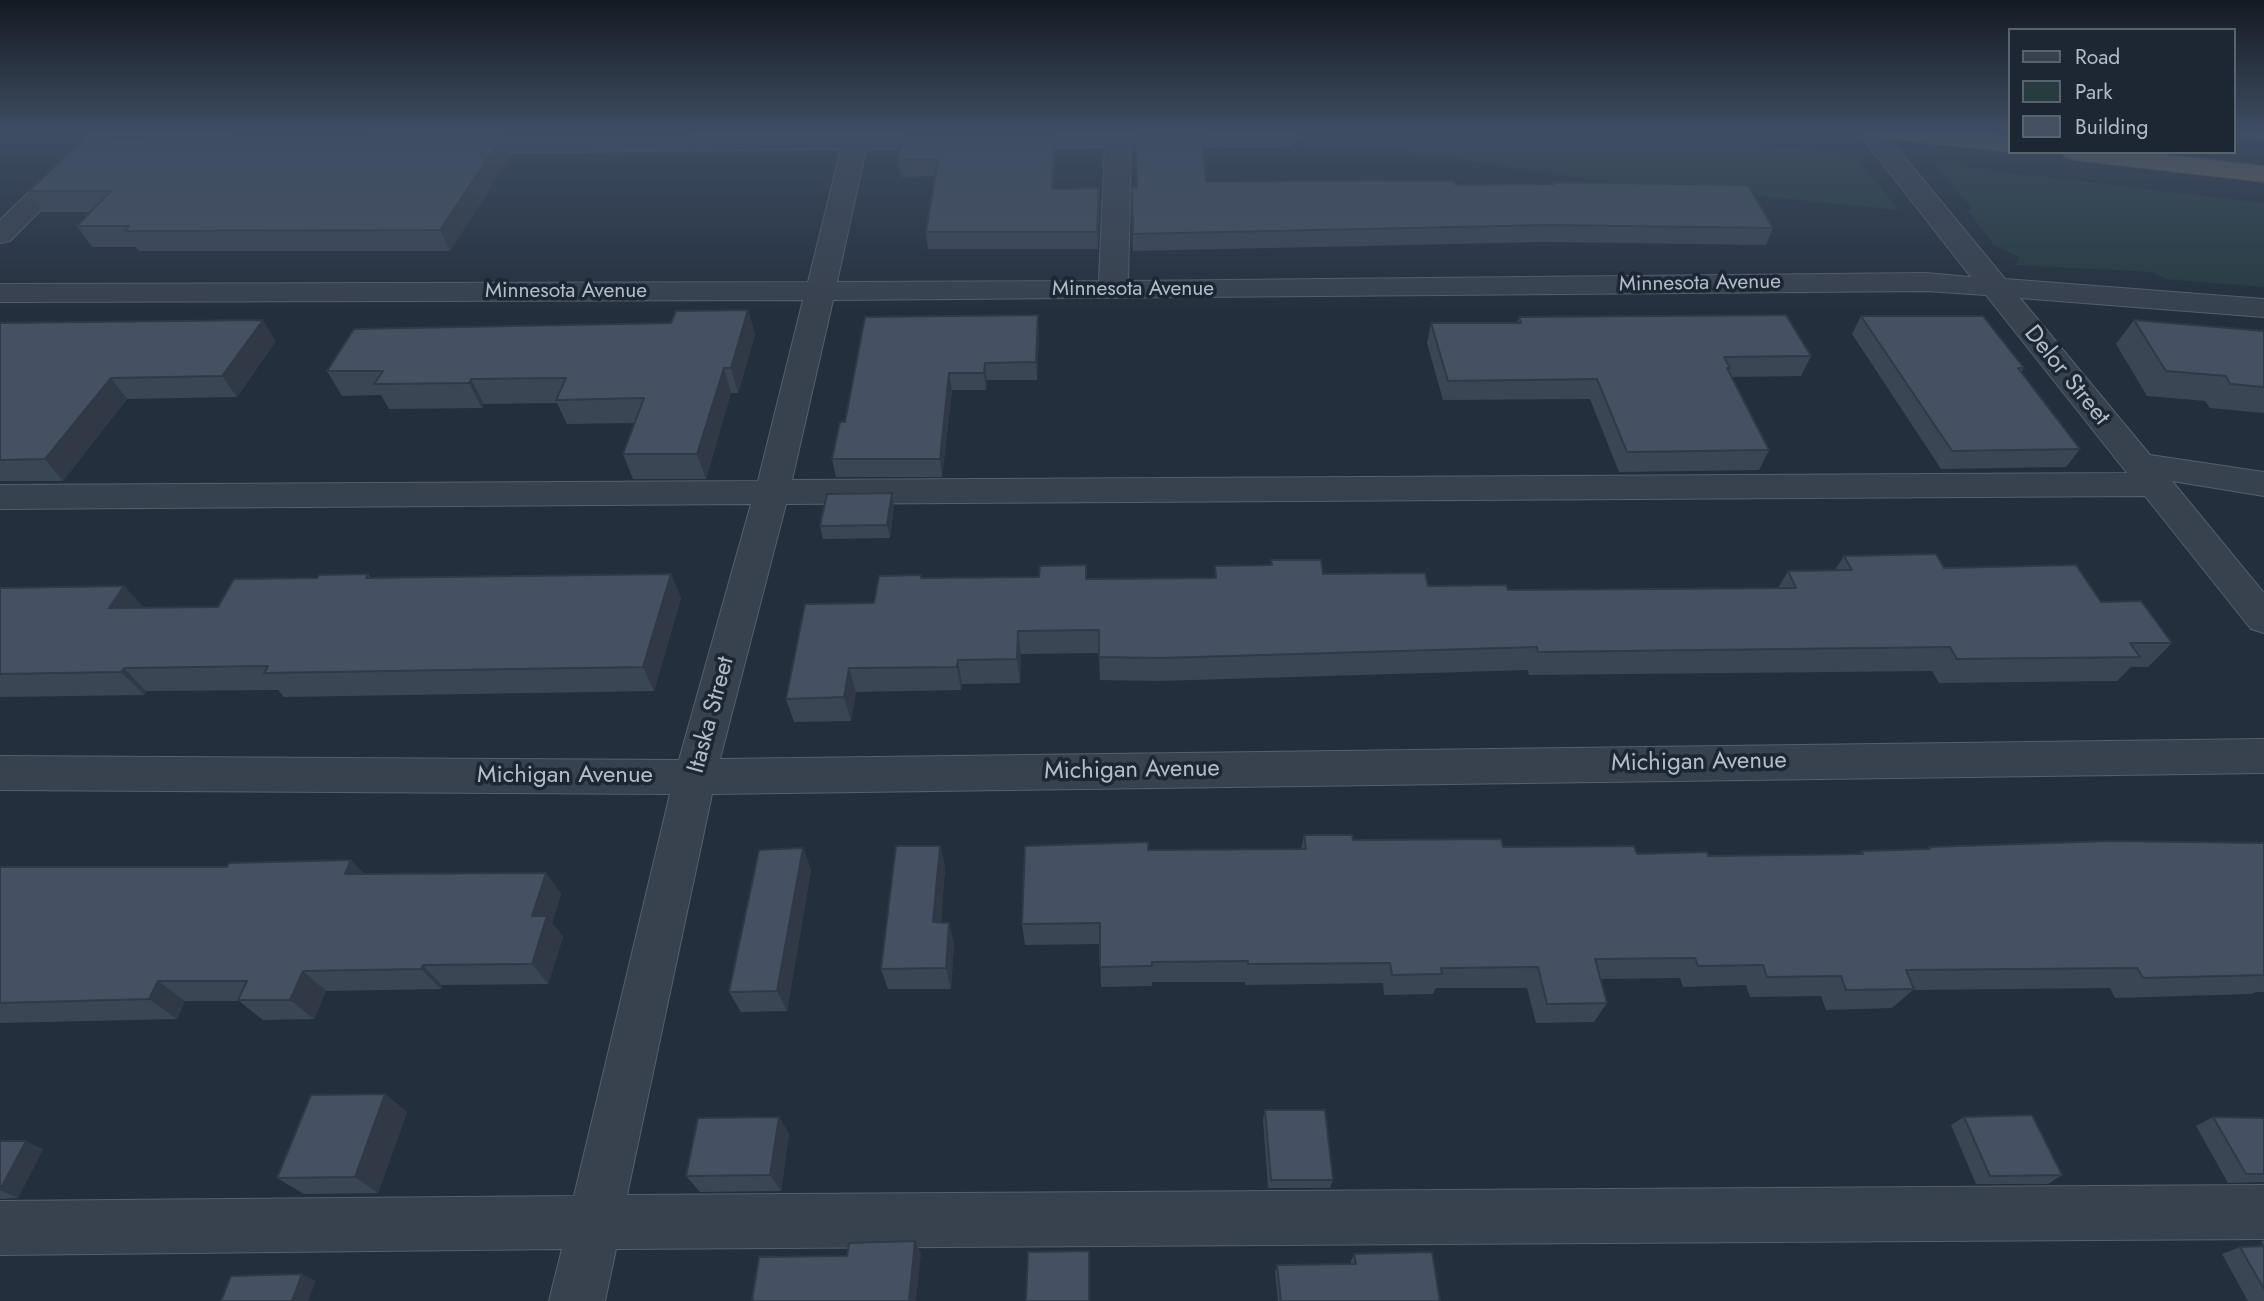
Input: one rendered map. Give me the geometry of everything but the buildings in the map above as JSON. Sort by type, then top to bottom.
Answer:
[{"type":"street","points":[[0,235],[49,192]]},
{"type":"street","name":"Itaska Street","points":[[577,1301],[695,777],[772,492],[843,192]]},
{"type":"street","points":[[1114,290],[1117,192]]},
{"type":"street","name":"Delor Street","points":[[1917,192],[2264,620]]},
{"type":"street","name":"Minnesota Avenue","points":[[0,293],[1114,290],[1912,282],[2264,308]]},
{"type":"street","points":[[0,496],[772,492],[2147,474],[2264,484]]},
{"type":"street","name":"Michigan Avenue","points":[[0,773],[695,777],[2264,756]]},
{"type":"street","points":[[0,1228],[2264,1212]]},
{"type":"green space","points":[[1715,192],[1884,192],[1898,210]]},
{"type":"green space","points":[[1958,192],[2169,192],[2264,203],[2264,287],[2165,279],[2152,272],[2016,265],[2019,257],[1994,245],[1968,211],[1972,208]]}]
